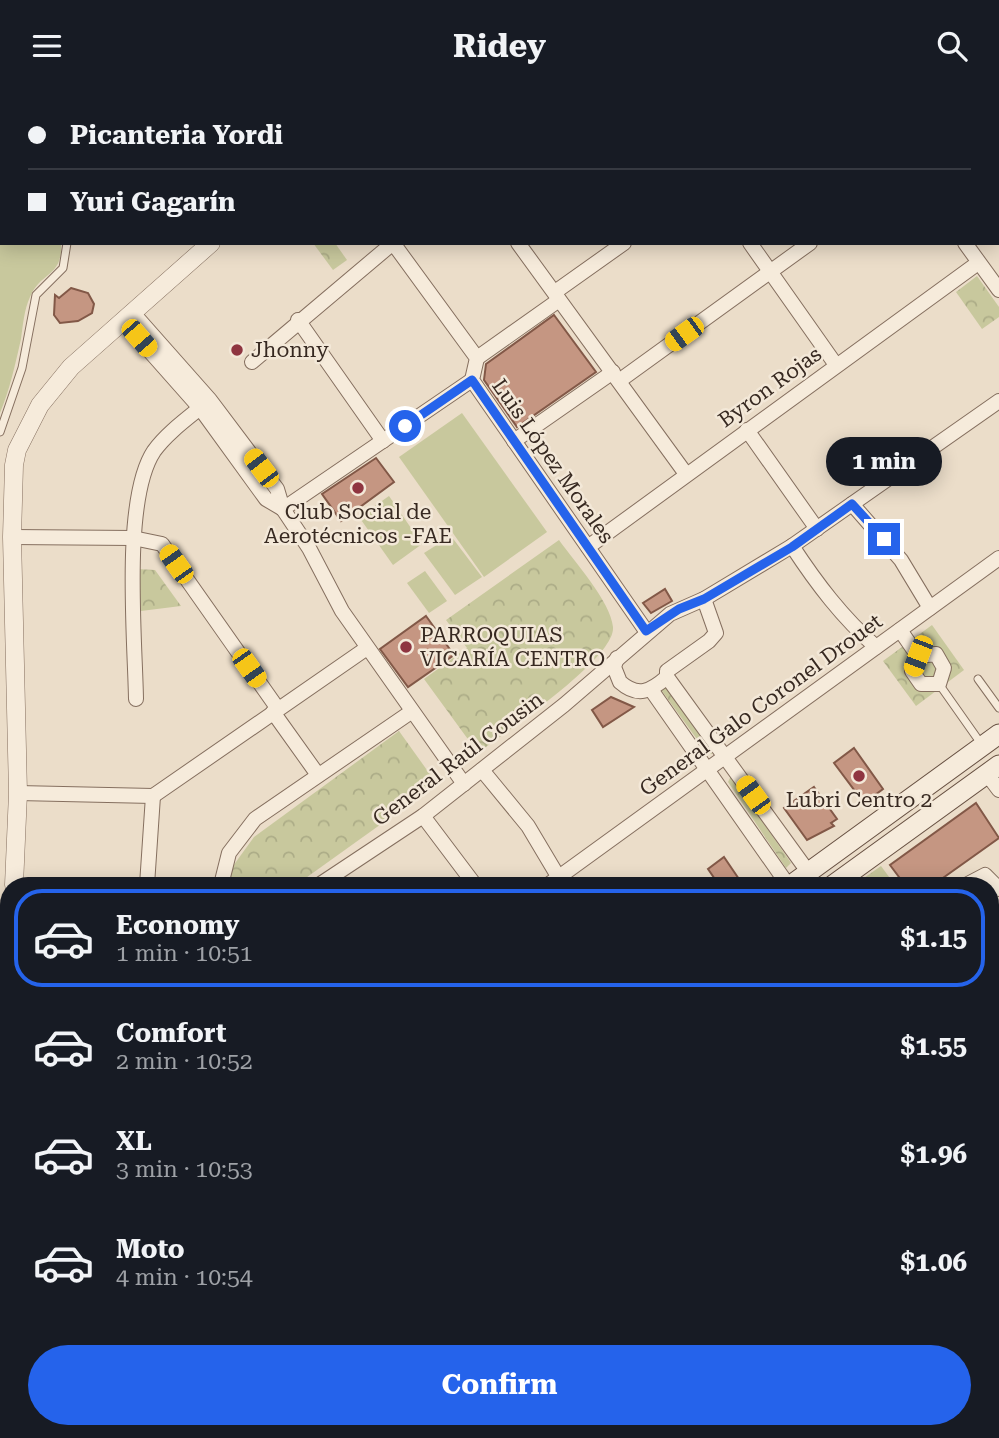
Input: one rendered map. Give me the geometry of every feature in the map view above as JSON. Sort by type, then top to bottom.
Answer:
[{"type":"main road","points":[[803,877],[999,734]]},
{"type":"main road","points":[[843,877],[993,769]]},
{"type":"street","points":[[14,877],[18,793],[12,537],[14,465],[25,432],[54,386],[209,245]]},
{"type":"street","points":[[252,362],[298,320],[391,245]]},
{"type":"street","name":"Luis López Morales","points":[[394,245],[477,358],[472,380],[646,631]]},
{"type":"street","points":[[519,245],[686,474]]},
{"type":"street","points":[[477,358],[621,245]]},
{"type":"street","points":[[751,245],[836,365]]},
{"type":"street","points":[[514,441],[616,376],[807,245]]},
{"type":"street","points":[[966,245],[999,290]]},
{"type":"street","name":"Byron Rojas","points":[[588,547],[978,263]]},
{"type":"street","points":[[128,317],[205,404],[265,499],[283,509],[367,648],[464,784]]},
{"type":"street","points":[[298,320],[383,441]]},
{"type":"street","points":[[283,509],[472,380]]},
{"type":"street","name":"General Raúl Cousin","points":[[331,877],[423,815],[482,770],[564,705],[646,631],[679,609],[704,599],[792,547],[999,401]]},
{"type":"street","points":[[136,699],[133,538],[149,461],[167,437],[205,404]]},
{"type":"street","points":[[747,430],[817,529]]},
{"type":"street","points":[[852,504],[901,560],[930,608]]},
{"type":"street","points":[[12,537],[133,538],[162,544],[318,775]]},
{"type":"street","points":[[792,547],[824,594],[848,622],[876,647]]},
{"type":"street","name":"General Galo Coronel Drouet","points":[[560,877],[999,558]]},
{"type":"street","points":[[704,599],[716,633],[709,642],[667,671],[667,677],[809,873]]},
{"type":"street","points":[[900,630],[918,656]]},
{"type":"street","points":[[18,793],[153,796],[367,648]]},
{"type":"street","points":[[936,654],[944,668],[939,684],[921,684],[912,671],[918,656],[936,654]]},
{"type":"street","points":[[617,658],[614,667],[620,682],[636,692],[652,691],[667,677]]},
{"type":"street","points":[[652,691],[784,877]]},
{"type":"street","points":[[223,877],[229,853],[246,827],[411,712]]},
{"type":"street","points":[[993,769],[999,790]]},
{"type":"street","points":[[482,770],[528,826],[552,877]]},
{"type":"street","points":[[148,877],[153,796]]},
{"type":"street","points":[[423,815],[469,877]]},
{"type":"lane","points":[[0,432],[22,369],[36,295],[45,283],[63,268],[67,245]]},
{"type":"lane","points":[[978,680],[999,708]]},
{"type":"lane","points":[[939,684],[982,746]]},
{"type":"green space","points":[[0,245],[61,245],[59,262],[40,282],[28,302],[14,368],[0,413]]},
{"type":"green space","points":[[314,245],[336,245],[347,260],[333,270]]},
{"type":"green space","points":[[977,276],[999,307],[999,317],[982,329],[956,292]]},
{"type":"green space","points":[[462,413],[547,532],[484,577],[399,457]]},
{"type":"green space","points":[[389,496],[422,544],[393,565],[359,517]]},
{"type":"green space","points":[[451,536],[482,577],[455,595],[424,553]]},
{"type":"green space","points":[[559,540],[606,606],[613,627],[609,640],[597,657],[556,694],[478,753],[424,679],[467,648],[446,620]]},
{"type":"green space","points":[[137,569],[155,570],[181,606],[141,611]]},
{"type":"green space","points":[[425,571],[447,601],[429,613],[407,583]]},
{"type":"green space","points":[[932,625],[964,670],[916,706],[883,661]]},
{"type":"green space","points":[[664,684],[712,754],[707,753],[659,687]]},
{"type":"green space","points":[[399,731],[437,784],[307,877],[231,877],[233,866],[254,837]]},
{"type":"green space","points":[[731,776],[791,863],[786,868],[728,782]]},
{"type":"green space","points":[[881,866],[889,877],[865,877]]},
{"type":"building","points":[[71,288],[88,293],[94,304],[92,313],[78,321],[60,323],[54,315],[55,295],[59,298]]},
{"type":"building","points":[[554,315],[596,372],[517,427],[484,380],[486,364]]},
{"type":"building","name":"Club Social de Aerotécnicos -FAE","points":[[376,458],[394,482],[341,521],[322,494]]},
{"type":"building","points":[[665,589],[672,601],[651,613],[643,603]]},
{"type":"building","points":[[426,616],[454,655],[408,687],[380,649]]},
{"type":"building","points":[[611,697],[634,707],[603,727],[592,710]]},
{"type":"building","name":"Lubri Centro 2","points":[[854,748],[883,789],[864,803],[834,763]]},
{"type":"building","points":[[814,787],[837,819],[831,823],[834,826],[807,840],[784,808]]},
{"type":"building","points":[[976,803],[999,838],[944,877],[899,877],[890,865]]},
{"type":"building","points":[[724,857],[738,877],[714,877],[708,869]]},
{"type":"place","name":"Jhonny","points":[[237,350]]},
{"type":"place","name":"Club Social de Aerotécnicos -FAE","points":[[358,488]]},
{"type":"place","name":"PARROQUIAS VICARÍA CENTRO","points":[[406,647]]},
{"type":"place","name":"Lubri Centro 2","points":[[859,776]]},
{"type":"route","points":[[405,426],[472,380],[646,631],[670,614],[704,599],[792,547],[852,504],[884,539]]}]
